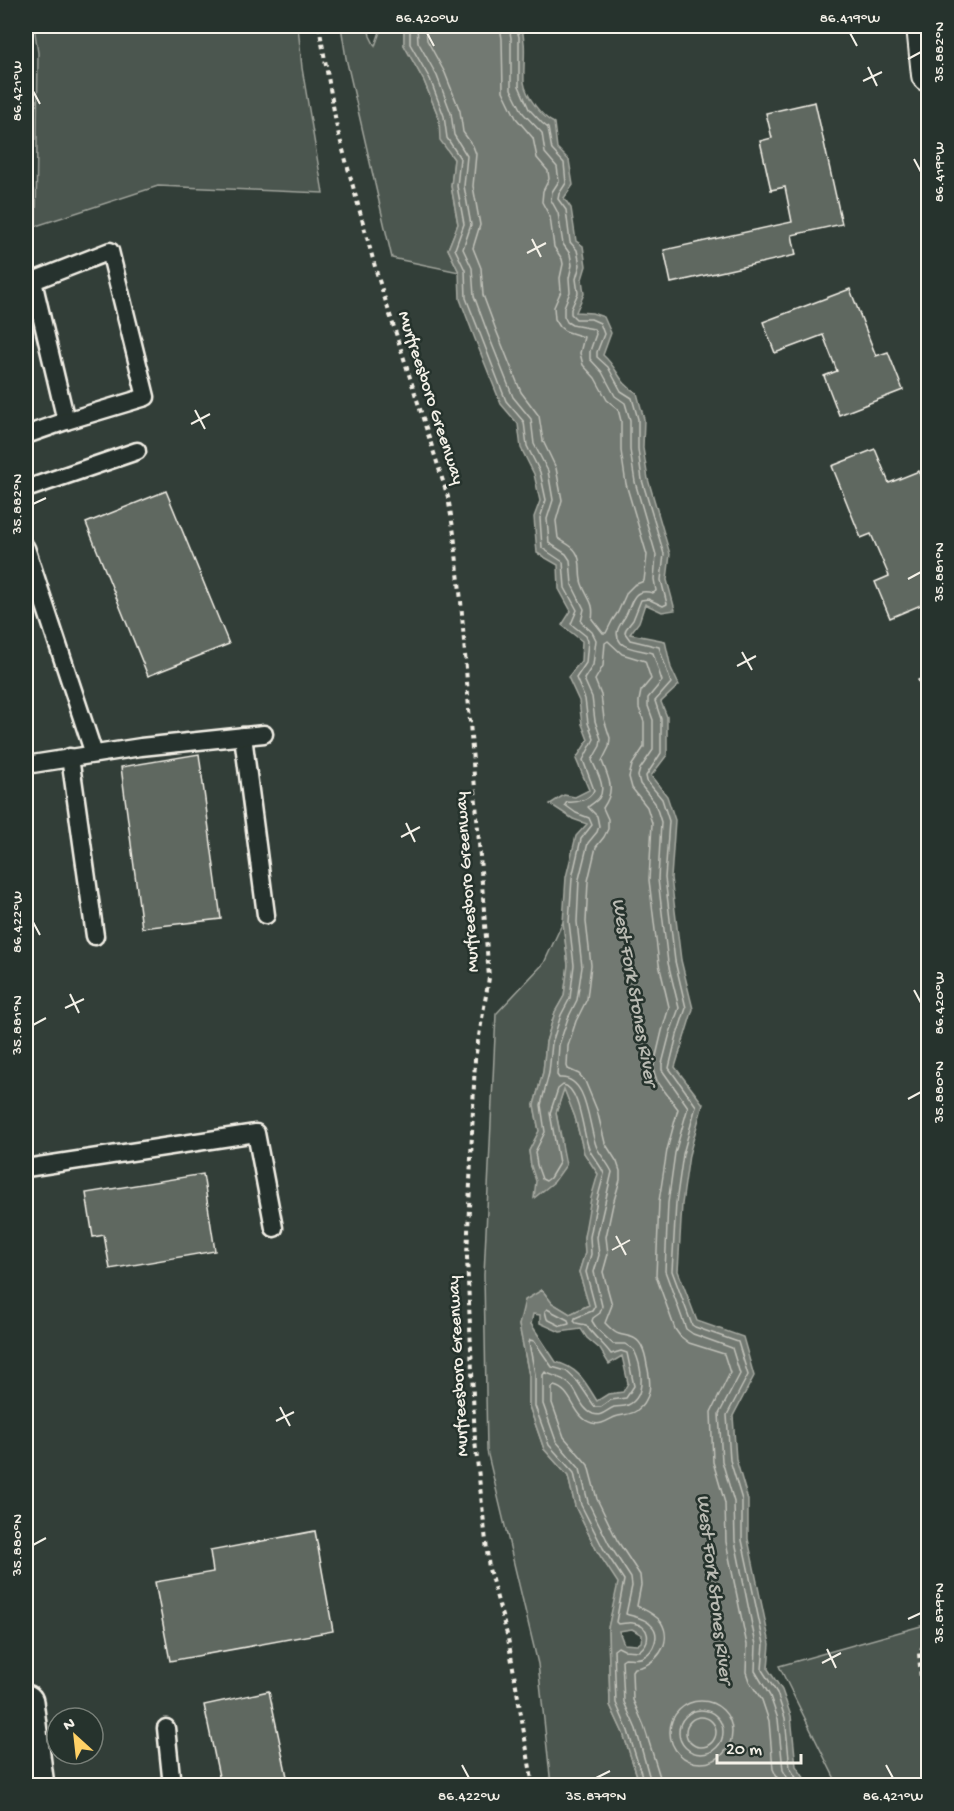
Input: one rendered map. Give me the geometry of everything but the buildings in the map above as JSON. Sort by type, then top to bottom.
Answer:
[{"type":"main road","points":[[26,1702],[37,1785]]},
{"type":"street","points":[[922,26],[928,75]]},
{"type":"lane","points":[[26,435],[146,397],[110,251],[29,283],[66,421]]},
{"type":"lane","points":[[26,489],[137,451]]},
{"type":"lane","points":[[26,548],[94,754]]},
{"type":"lane","points":[[26,765],[141,747],[264,734]]},
{"type":"lane","points":[[243,736],[266,915]]},
{"type":"lane","points":[[70,758],[95,936]]},
{"type":"lane","points":[[26,1168],[256,1133],[274,1228]]},
{"type":"lane","points":[[166,1728],[172,1785]]},
{"type":"path","name":"Murfreesboro Greenway","points":[[319,26],[338,128],[377,274],[447,497],[454,534],[462,601],[489,978],[475,1059],[467,1257],[475,1440],[489,1569],[508,1638],[533,1785]]},
{"type":"path","points":[[928,1638],[919,1653],[928,1775]]},
{"type":"shaded area","points":[[34,26],[298,26],[302,68],[323,193],[158,186],[36,226],[38,53]]},
{"type":"shaded area","points":[[341,26],[368,26],[375,46],[382,26],[404,26],[404,45],[424,81],[439,118],[441,140],[454,159],[451,186],[458,224],[448,249],[459,272],[392,258],[346,58]]},
{"type":"shaded area","points":[[563,922],[568,965],[564,996],[555,1012],[546,1042],[543,1072],[534,1105],[539,1131],[529,1151],[531,1166],[537,1181],[535,1197],[562,1141],[556,1113],[564,1088],[575,1117],[584,1153],[598,1174],[584,1237],[585,1253],[579,1272],[589,1305],[570,1314],[552,1303],[542,1290],[519,1325],[529,1375],[529,1406],[544,1449],[568,1476],[575,1506],[597,1551],[619,1583],[608,1628],[610,1705],[623,1733],[640,1785],[551,1785],[538,1664],[487,1451],[484,1275],[496,1014],[544,963]]},
{"type":"shaded area","points":[[928,1624],[928,1785],[838,1785],[779,1666]]},
{"type":"water","name":"West Fork Stones River","points":[[404,26],[521,26],[524,40],[525,88],[535,106],[554,123],[557,148],[569,160],[573,185],[564,198],[571,208],[576,241],[583,246],[586,266],[582,279],[584,294],[576,312],[592,313],[604,317],[611,333],[603,355],[626,385],[637,393],[644,419],[643,448],[648,479],[670,554],[667,580],[675,610],[662,612],[645,604],[639,622],[630,634],[665,641],[671,668],[679,685],[661,702],[667,717],[667,755],[651,776],[667,796],[675,820],[671,878],[681,960],[693,1009],[675,1067],[703,1104],[689,1155],[682,1204],[678,1271],[697,1321],[743,1337],[754,1376],[733,1416],[736,1459],[748,1500],[748,1539],[770,1644],[768,1669],[782,1690],[791,1716],[796,1766],[809,1785],[640,1785],[623,1733],[610,1705],[608,1628],[618,1583],[597,1551],[575,1506],[568,1476],[544,1449],[529,1406],[529,1375],[519,1325],[525,1300],[542,1290],[552,1303],[570,1314],[589,1305],[579,1272],[585,1253],[584,1237],[591,1198],[598,1174],[584,1153],[575,1117],[564,1089],[556,1113],[566,1165],[554,1182],[534,1198],[536,1181],[529,1151],[539,1131],[534,1105],[543,1072],[546,1042],[555,1012],[564,996],[568,965],[563,922],[566,877],[576,836],[587,824],[573,819],[550,804],[564,795],[575,797],[589,790],[576,759],[588,740],[582,724],[579,701],[568,677],[581,661],[582,641],[562,625],[571,611],[559,589],[558,565],[537,553],[534,517],[540,501],[534,474],[521,448],[518,424],[501,404],[460,299],[459,272],[448,249],[458,224],[451,186],[454,159],[440,140],[439,118],[424,81],[404,45]],"holes":[[[533,1314],[540,1315],[540,1323],[560,1332],[581,1329],[587,1338],[600,1349],[609,1364],[622,1356],[628,1383],[623,1392],[608,1394],[597,1401],[576,1372],[556,1362],[531,1324]],[[632,1629],[642,1635],[641,1642],[637,1645],[624,1644],[619,1631]]]}]
